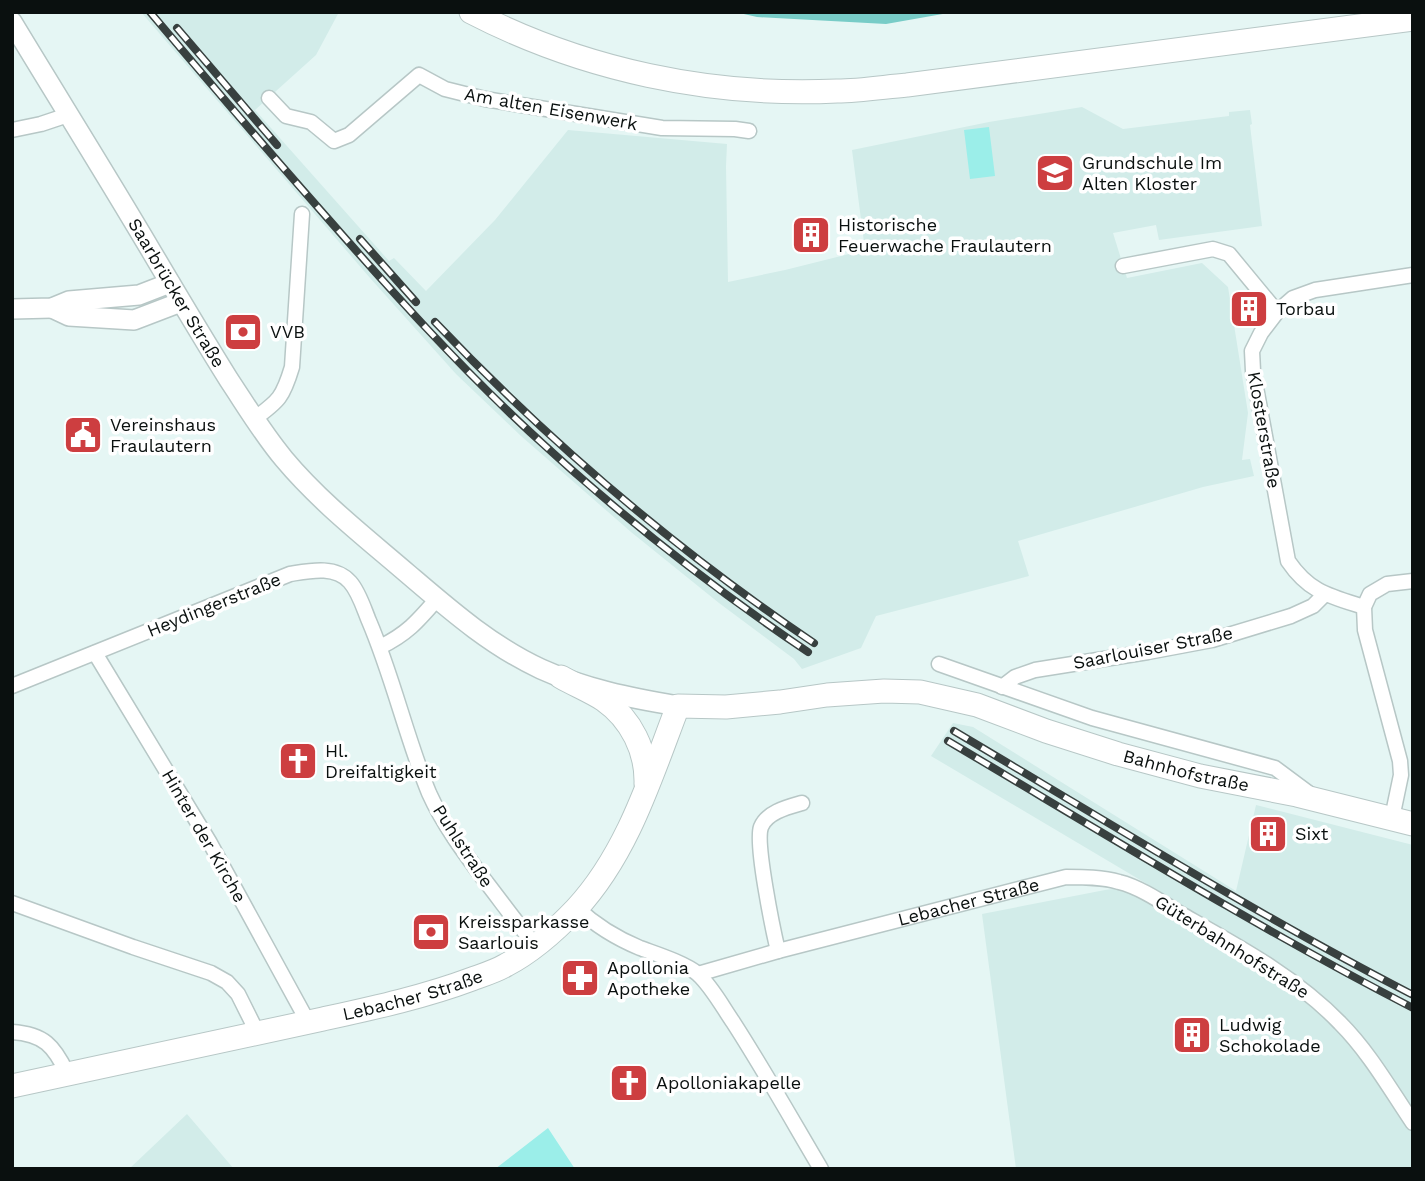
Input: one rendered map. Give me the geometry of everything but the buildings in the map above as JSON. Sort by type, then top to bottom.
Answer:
[{"type":"main road","points":[[471,12],[546,47],[638,74],[696,84],[789,92],[839,92],[948,80],[1413,19]]},
{"type":"main road","points":[[561,677],[604,701],[623,716],[636,736],[647,769],[646,788]]},
{"type":"main road","name":"Bahnhofstraße","points":[[678,706],[726,707],[827,695],[884,691],[920,692],[977,705],[1046,732],[1200,776],[1317,799],[1403,821]]},
{"type":"main road","name":"Lebacher Straße","points":[[12,1086],[377,1007],[449,988],[507,965],[536,946],[577,908],[596,884],[629,827],[678,706]]},
{"type":"street","name":"Saarbrücker Straße","points":[[12,22],[254,419],[285,461],[309,487],[437,599],[490,641],[532,664],[582,685],[631,698],[678,706]]},
{"type":"street","name":"Am alten Eisenwerk","points":[[269,98],[286,116],[311,122],[334,141],[349,135],[419,75],[445,89],[513,104],[662,128],[749,131]]},
{"type":"street","points":[[12,130],[68,115]]},
{"type":"street","points":[[254,419],[275,404],[285,388],[292,367],[302,214]]},
{"type":"street","points":[[1123,266],[1213,249],[1229,254],[1277,312],[1293,298],[1315,290],[1413,275]]},
{"type":"street","points":[[52,309],[69,301],[139,295],[170,283]]},
{"type":"street","points":[[12,309],[52,309],[69,316],[134,320],[181,302]]},
{"type":"street","name":"Klosterstraße","points":[[1277,312],[1261,333],[1252,351],[1253,371],[1288,561],[1298,576],[1324,595]]},
{"type":"street","name":"Heydingerstraße","points":[[12,686],[289,574],[317,569],[337,574],[350,582],[380,647]]},
{"type":"street","points":[[1403,821],[1407,774],[1400,761],[1366,630],[1364,607],[1370,594],[1387,584],[1413,581]]},
{"type":"street","points":[[1324,595],[1364,607]]},
{"type":"street","name":"Saarlouiser Straße","points":[[1002,687],[1015,677],[1035,670],[1212,640],[1291,617],[1312,606],[1324,595]]},
{"type":"street","points":[[380,647],[396,640],[412,628],[437,599]]},
{"type":"street","name":"Puhlstraße","points":[[380,647],[429,793],[442,819],[459,846],[536,946]]},
{"type":"street","name":"Hinter der Kirche","points":[[95,653],[210,843],[308,1022]]},
{"type":"street","points":[[939,664],[1092,718],[1275,768],[1317,799]]},
{"type":"street","points":[[778,951],[759,845],[761,826],[774,813],[802,803]]},
{"type":"street","name":"Lebacher Straße","points":[[698,974],[1066,877],[1120,882]]},
{"type":"street","name":"Güterbahnhofstraße","points":[[1120,882],[1218,934],[1292,981],[1320,1003],[1343,1025],[1368,1057],[1413,1123]]},
{"type":"street","points":[[12,903],[211,972],[227,982],[238,994],[258,1034]]},
{"type":"street","points":[[577,908],[591,922],[611,934],[698,974],[758,1061],[821,1169]]},
{"type":"street","points":[[12,1032],[44,1040],[58,1054],[67,1073]]},
{"type":"shaded area","points":[[141,12],[339,12],[316,55],[255,110],[389,261],[394,258],[426,291],[495,220],[568,130],[727,144],[728,282],[865,250],[852,150],[989,122],[1082,107],[1123,129],[1229,116],[1229,112],[1250,110],[1262,226],[1159,240],[1156,225],[1113,233],[1127,278],[1202,263],[1228,287],[1248,413],[1242,460],[1250,459],[1254,476],[1203,487],[1018,541],[1029,576],[876,616],[861,648],[802,669],[794,659],[631,532],[521,436],[456,374]]},
{"type":"shaded area","points":[[735,12],[954,12],[886,24],[757,17]]},
{"type":"shaded area","points":[[989,127],[995,176],[970,179],[964,130]]},
{"type":"shaded area","points":[[953,723],[973,727],[1236,891],[1256,805],[1413,845],[1413,1169],[1016,1169],[982,914],[1147,884],[931,756]]},
{"type":"shaded area","points":[[187,1114],[234,1169],[129,1169]]},
{"type":"shaded area","points":[[548,1128],[575,1169],[495,1169]]},
{"type":"railway","points":[[150,12],[378,275],[504,407],[596,491],[665,548],[808,652]]},
{"type":"railway","points":[[177,28],[277,145]]},
{"type":"railway","points":[[360,239],[416,302]]},
{"type":"railway","points":[[435,322],[523,410],[616,493],[713,571],[814,643]]},
{"type":"railway","points":[[954,731],[1239,900],[1413,995]]},
{"type":"railway","points":[[948,741],[1237,911],[1413,1008]]},
{"type":"place","name":"Grundschule Im Alten Kloster","points":[[1055,173]]},
{"type":"place","name":"Historische Feuerwache Fraulautern","points":[[811,235]]},
{"type":"place","name":"Torbau","points":[[1249,309]]},
{"type":"place","name":"VVB","points":[[243,332]]},
{"type":"place","name":"Vereinshaus Fraulautern","points":[[83,435]]},
{"type":"place","name":"Hl. Dreifaltigkeit","points":[[298,761]]},
{"type":"place","name":"Sixt","points":[[1268,834]]},
{"type":"place","name":"Kreissparkasse Saarlouis","points":[[431,932]]},
{"type":"place","name":"Apollonia Apotheke","points":[[580,978]]},
{"type":"place","name":"Ludwig Schokolade","points":[[1192,1035]]},
{"type":"place","name":"Apolloniakapelle","points":[[629,1083]]}]
